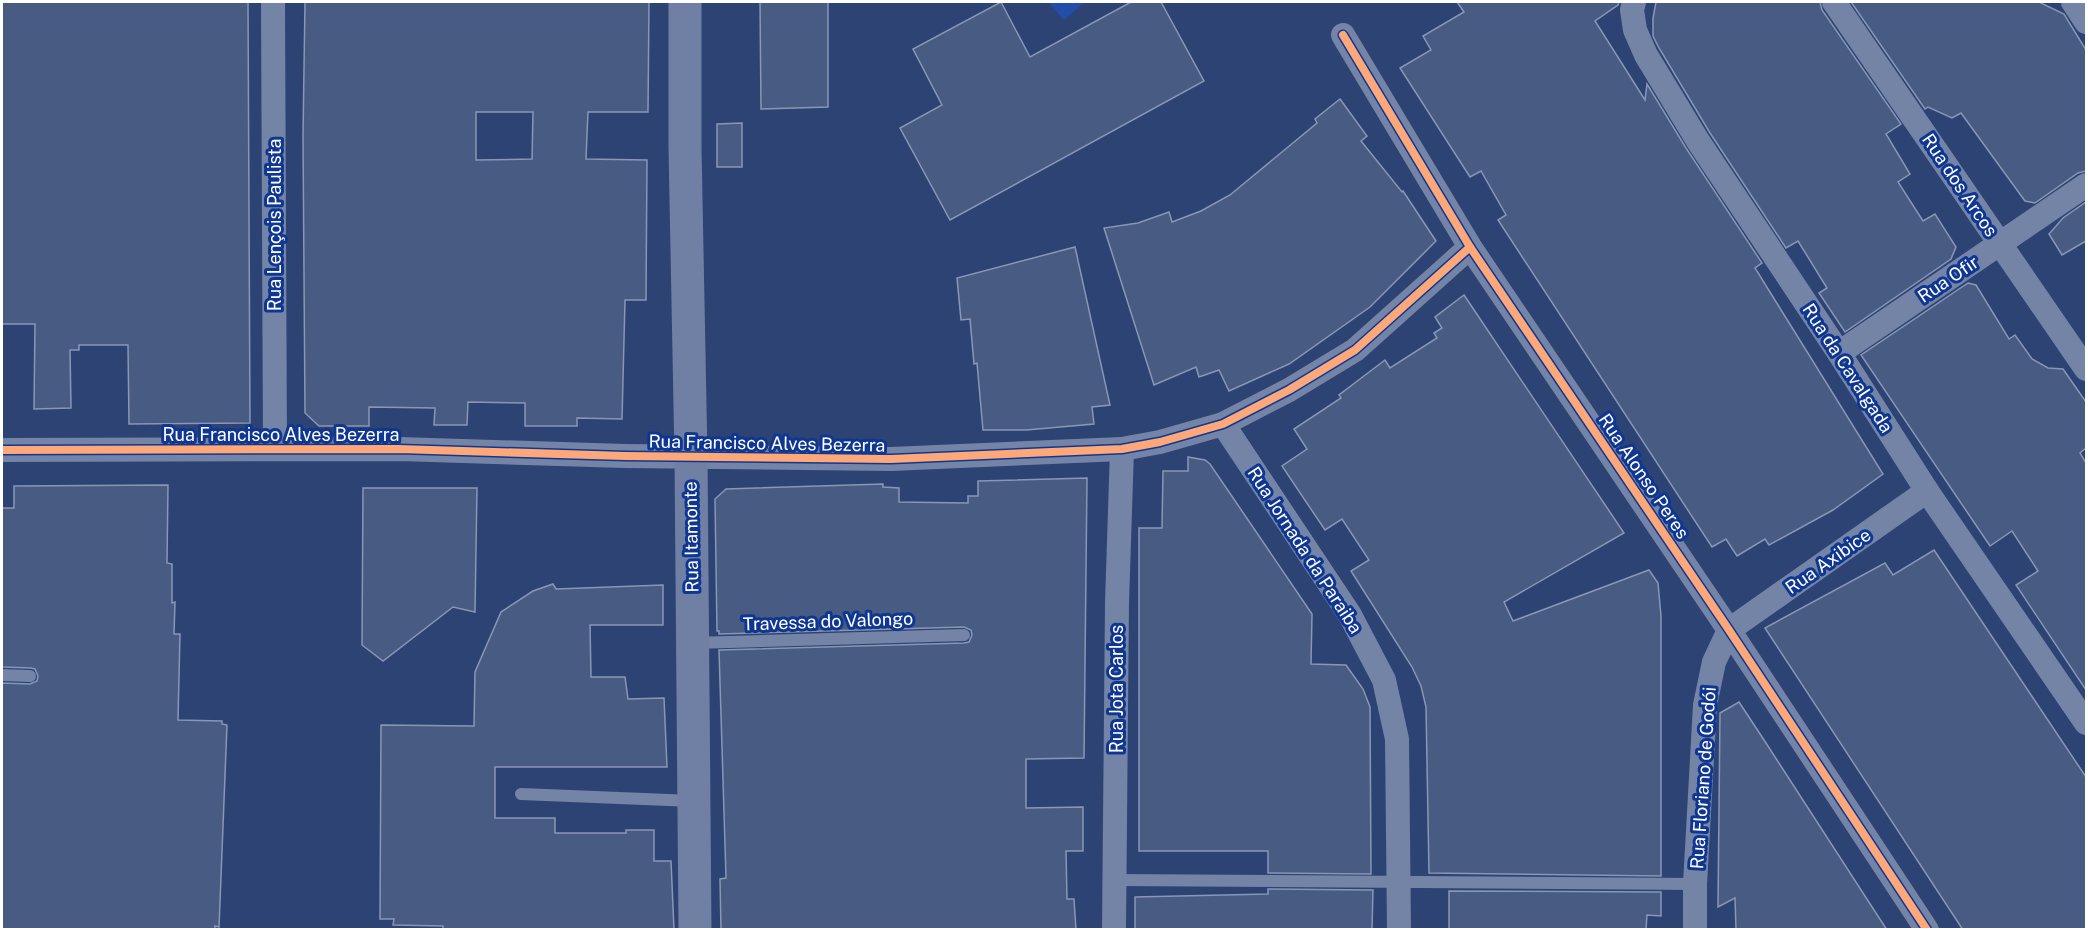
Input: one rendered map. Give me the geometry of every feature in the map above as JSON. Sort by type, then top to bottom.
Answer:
[{"type":"street","name":"Rua Lençois Paulista","points":[[273,2],[275,449]]},
{"type":"street","name":"Rua Itamonte","points":[[685,2],[695,930]]},
{"type":"street","name":"Rua da Cavalgada","points":[[1634,2],[1632,10],[1635,30],[1646,55],[1698,141],[1839,353],[1927,492],[2086,723]]},
{"type":"street","name":"Rua dos Arcos","points":[[1834,2],[2086,369]]},
{"type":"street","points":[[2073,2],[2086,22]]},
{"type":"street","name":"Rua Alonso Peres","points":[[1343,35],[1470,247],[1729,630],[1927,930]]},
{"type":"street","name":"Rua Ofir","points":[[1839,353],[2086,185]]},
{"type":"street","name":"Rua Francisco Alves Bezerra","points":[[2,450],[399,449],[690,457],[891,459],[1122,449],[1223,424],[1289,390],[1355,350],[1470,247]]},
{"type":"street","name":"Rua Jornada da Paraiba","points":[[1223,424],[1350,615],[1384,680],[1397,739],[1399,930]]},
{"type":"street","name":"Rua Jota Carlos","points":[[1114,930],[1117,603],[1122,449]]},
{"type":"street","name":"Rua Axibice","points":[[1729,630],[1927,492]]},
{"type":"street","name":"Rua Floriano de Godói","points":[[1695,930],[1695,884],[1705,705],[1714,662],[1729,630]]},
{"type":"lane","name":"Travessa do Valongo","points":[[692,643],[964,635]]},
{"type":"lane","points":[[2,675],[30,676]]},
{"type":"lane","points":[[520,794],[694,801]]},
{"type":"lane","points":[[1115,880],[1695,884]]},
{"type":"shaded area","points":[[1048,2],[1085,2],[1064,20]]},
{"type":"building","points":[[2,2],[248,2],[250,423],[129,424],[128,345],[79,345],[79,350],[70,350],[71,408],[34,409],[35,324],[2,324]]},
{"type":"building","points":[[305,2],[649,2],[648,112],[588,112],[586,159],[647,160],[646,300],[625,300],[622,419],[577,418],[577,426],[525,426],[525,403],[468,402],[467,425],[434,425],[435,408],[369,407],[369,426],[319,426],[305,413],[303,136]],"holes":[[[476,112],[533,112],[532,159],[476,160]]]},
{"type":"building","points":[[760,2],[828,2],[828,107],[761,109]]},
{"type":"building","points":[[1001,2],[1030,57],[1131,2],[1161,2],[1204,81],[950,220],[900,128],[942,105],[913,49]]},
{"type":"building","points":[[1457,2],[1619,2],[1595,21],[1645,100],[1647,84],[1762,263],[1755,268],[1883,474],[1833,510],[1769,545],[1765,539],[1737,556],[1726,539],[1712,547],[1498,220],[1506,215],[1481,171],[1470,177],[1400,68],[1431,50],[1423,36],[1464,12]]},
{"type":"building","points":[[1656,2],[1820,2],[1822,10],[1901,124],[1886,134],[1910,174],[1898,182],[1923,221],[1935,214],[1956,247],[1951,259],[1845,332],[1819,293],[1827,288],[1798,241],[1786,248],[1710,133],[1659,48],[1653,36]]},
{"type":"building","points":[[1851,2],[2039,2],[2064,14],[2086,50],[2086,171],[2078,173],[2035,203],[2025,201],[1961,113],[1952,118],[1928,107],[1925,109]]},
{"type":"building","points":[[1340,99],[1367,136],[1361,141],[1403,191],[1436,241],[1370,307],[1289,364],[1229,391],[1219,370],[1199,377],[1196,367],[1154,385],[1104,228],[1138,223],[1169,212],[1172,222],[1201,211],[1230,195],[1317,123],[1315,119]]},
{"type":"building","points":[[742,123],[742,167],[717,167],[717,124]]},
{"type":"building","points":[[2086,202],[2086,241],[2062,255],[2049,234],[2063,218]]},
{"type":"building","points":[[1075,247],[1110,405],[1092,407],[1094,424],[1026,430],[983,430],[977,363],[974,364],[970,319],[961,320],[957,278]]},
{"type":"building","points":[[1968,283],[1976,285],[2009,339],[2015,335],[2032,359],[2048,368],[2063,369],[2086,402],[2086,448],[2080,453],[2086,463],[2086,690],[2016,585],[2038,571],[2012,531],[1990,546],[1861,355]]},
{"type":"building","points":[[1464,295],[1624,533],[1504,602],[1513,621],[1649,570],[1658,583],[1661,616],[1661,876],[1429,873],[1426,707],[1421,686],[1412,667],[1351,571],[1369,560],[1342,519],[1325,530],[1282,466],[1307,449],[1294,429],[1341,398],[1339,395],[1385,360],[1390,368],[1437,338],[1434,333],[1442,328],[1435,317]]},
{"type":"building","points":[[1188,457],[1205,460],[1210,464],[1312,614],[1311,664],[1346,665],[1363,689],[1370,707],[1371,874],[1268,873],[1268,851],[1139,851],[1139,528],[1162,528],[1163,471],[1188,471]]},
{"type":"building","points":[[1087,478],[1084,758],[1026,759],[1026,808],[1083,807],[1083,851],[1066,851],[1067,899],[1074,899],[1076,930],[721,930],[720,879],[726,878],[719,650],[964,643],[969,642],[972,635],[971,630],[964,627],[719,634],[717,631],[715,499],[726,489],[883,484],[883,487],[899,488],[899,502],[968,503],[968,496],[978,496],[978,481]]},
{"type":"building","points":[[168,485],[167,563],[172,564],[172,603],[175,602],[174,634],[180,634],[178,720],[222,721],[222,724],[227,725],[219,927],[215,926],[215,930],[2,930],[2,683],[30,684],[37,681],[38,676],[35,669],[31,668],[2,667],[2,508],[14,508],[14,486]]},
{"type":"building","points":[[363,488],[477,488],[475,612],[453,607],[383,661],[362,645]]},
{"type":"building","points":[[1934,550],[2086,777],[2086,930],[1963,930],[1765,628],[1885,563],[1893,575]]},
{"type":"building","points":[[553,584],[556,589],[663,585],[663,625],[590,625],[591,677],[625,677],[628,699],[664,698],[667,767],[495,767],[495,818],[555,818],[555,833],[626,833],[626,830],[654,830],[654,861],[671,861],[674,930],[443,930],[443,926],[393,925],[394,919],[380,919],[381,725],[474,726],[475,672],[501,612],[533,591]]},
{"type":"building","points":[[1739,702],[1887,930],[1736,930],[1735,898],[1718,907],[1720,713]]},
{"type":"building","points":[[1268,889],[1373,890],[1372,930],[1135,930],[1135,897],[1268,894]]},
{"type":"building","points":[[1449,891],[1661,892],[1661,916],[1647,915],[1646,930],[1449,930]]},
{"type":"cycle path","points":[[1343,35],[1470,247],[1729,630],[1927,930]]},
{"type":"cycle path","points":[[2,450],[399,449],[625,456],[891,459],[1122,449],[1160,442],[1223,424],[1289,390],[1355,350],[1470,247]]}]
